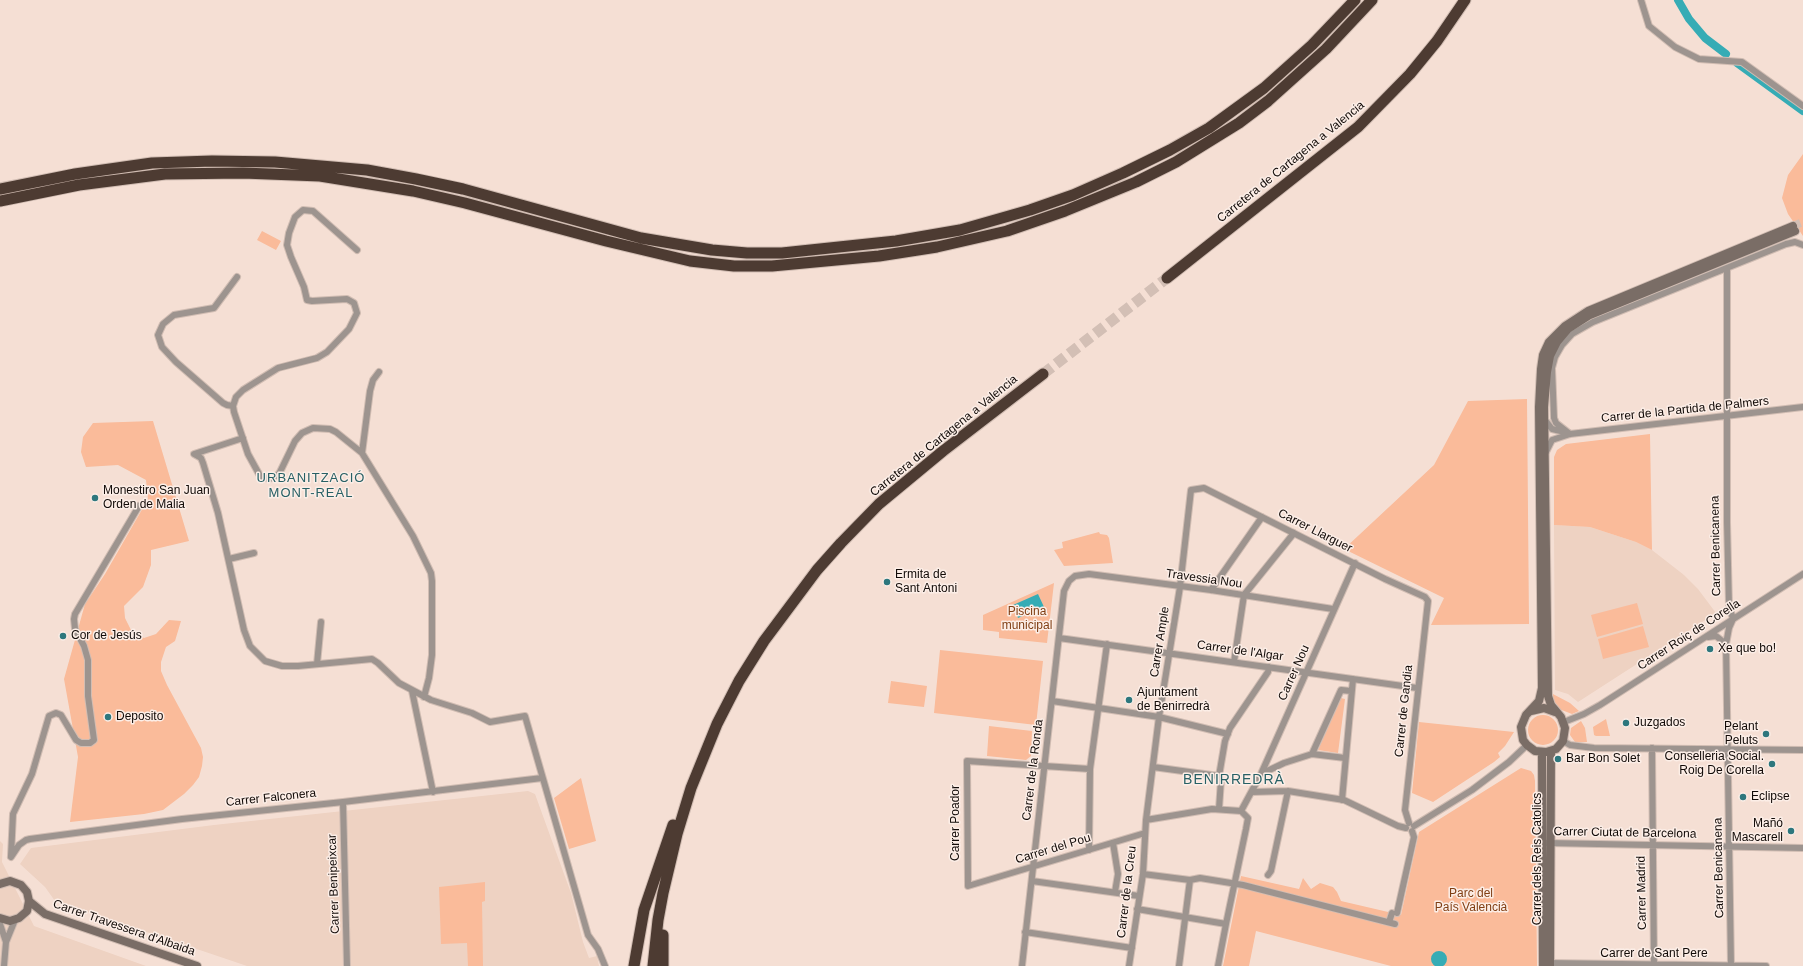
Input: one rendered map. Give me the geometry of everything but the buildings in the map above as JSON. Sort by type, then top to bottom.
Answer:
[{"type":"highway","points":[[0,189],[75,174],[139,165],[212,161],[275,162],[367,170],[416,179],[463,189],[642,238],[712,250],[747,253],[782,253],[896,241],[960,230],[1030,210],[1102,183],[1170,150],[1209,128],[1264,88],[1312,46],[1355,0]]},
{"type":"highway","points":[[0,201],[79,185],[164,174],[243,173],[320,176],[413,191],[458,201],[606,241],[690,261],[734,266],[772,266],[879,256],[937,247],[1007,231],[1065,211],[1136,182],[1176,162],[1239,122],[1268,101],[1326,49],[1372,0]]},
{"type":"highway","name":"Carretera de Cartagena a Valencia","points":[[1167,278],[1358,127],[1391,95],[1425,56],[1466,0]]},
{"type":"highway","name":"Carretera de Cartagena a Valencia","points":[[653,966],[658,920],[663,892],[677,834],[691,788],[717,724],[739,681],[764,641],[807,582],[841,543],[879,504],[1043,374]]},
{"type":"highway","points":[[634,966],[644,910],[657,869],[686,783],[698,771]]},
{"type":"highway","points":[[663,966],[662,944],[665,914],[675,865],[688,817],[691,788]]},
{"type":"street","points":[[1641,0],[1649,26],[1675,47],[1700,59],[1742,62],[1803,106]]},
{"type":"street","points":[[357,250],[313,211],[303,210],[298,214],[289,233],[288,245],[290,257],[304,287],[307,300],[312,301],[344,298],[350,300],[356,305],[356,317],[346,334],[327,352],[317,358],[278,368],[242,390],[236,397],[233,406],[251,463],[259,474],[265,478],[273,478],[279,474],[290,447],[298,436],[308,429],[330,429],[343,437],[362,453],[413,536],[431,573],[432,656],[429,678],[424,697]]},
{"type":"street","points":[[1794,228],[1590,315],[1568,329],[1557,342],[1550,356],[1546,372],[1545,420],[1548,696],[1550,705],[1564,722],[1565,735],[1560,745],[1551,751],[1542,752],[1535,751],[1527,745],[1523,740],[1521,727],[1523,721],[1539,701],[1542,688],[1539,407],[1543,355],[1549,342],[1565,326],[1588,311],[1794,228]]},
{"type":"street","points":[[1570,434],[1556,423],[1554,418],[1552,368],[1555,357],[1562,345],[1572,334],[1593,322],[1786,244],[1795,242],[1803,245]]},
{"type":"street","name":"Carrer Benicanena","points":[[1727,268],[1726,417],[1729,606],[1733,619],[1729,628],[1726,644],[1732,966]]},
{"type":"street","points":[[233,406],[223,403],[176,362],[162,347],[158,335],[163,324],[174,315],[214,308],[237,277]]},
{"type":"street","points":[[362,453],[370,391],[373,380],[379,372]]},
{"type":"street","name":"Carrer de la Partida de Palmers","points":[[1546,452],[1552,440],[1570,434],[1803,407]]},
{"type":"street","name":"Carrer de la Partida de Palmers","points":[[1545,420],[1552,429],[1570,434]]},
{"type":"street","points":[[243,438],[194,454],[201,458],[218,513],[244,630],[250,646],[265,661],[275,665],[289,667],[372,659],[398,683],[412,691],[424,697],[472,713],[490,722],[525,716],[588,935],[598,949],[605,966]]},
{"type":"street","name":"Carrer Llarguer","points":[[1191,490],[1204,488],[1425,597],[1428,601]]},
{"type":"street","name":"Carrer Ample","points":[[1146,820],[1159,718],[1180,587],[1191,490]]},
{"type":"street","name":"Carrer Falconera","points":[[139,506],[75,614],[74,619],[75,629],[84,646],[88,660],[88,696],[94,740],[90,743],[84,744],[79,742],[62,715],[56,713],[49,716],[32,774],[13,814],[11,857],[19,845],[30,839],[182,819],[433,792],[542,778]]},
{"type":"street","points":[[1211,590],[1262,517]]},
{"type":"street","points":[[1234,662],[1244,595],[1294,533]]},
{"type":"street","points":[[229,559],[254,553]]},
{"type":"street","name":"Carrer Nou","points":[[1241,811],[1261,774],[1307,672],[1333,609],[1355,563]]},
{"type":"street","name":"Travessia Nou","points":[[1072,578],[1079,575],[1089,574],[1211,590],[1333,609]]},
{"type":"street","name":"Carrer Roiç de Corella","points":[[1564,722],[1592,710],[1803,574]]},
{"type":"street","name":"Carrer de la Ronda","points":[[1022,966],[1064,592],[1066,586],[1072,578]]},
{"type":"street","name":"Carrer de Gandia","points":[[1234,884],[1392,923],[1414,837],[1405,810],[1417,688],[1428,601]]},
{"type":"street","points":[[317,664],[321,622]]},
{"type":"street","points":[[1706,637],[1716,636],[1726,644]]},
{"type":"street","name":"Carrer de l'Algar","points":[[1059,638],[1169,652],[1417,688]]},
{"type":"street","points":[[1089,850],[1090,769],[1107,644]]},
{"type":"street","points":[[1219,808],[1221,780],[1219,776],[1228,734],[1268,672],[1269,666]]},
{"type":"street","points":[[1342,800],[1353,679]]},
{"type":"street","points":[[1312,754],[1341,690],[1351,691]]},
{"type":"street","points":[[412,691],[433,792]]},
{"type":"street","points":[[1052,701],[1098,707],[1159,718],[1228,734]]},
{"type":"street","points":[[1531,711],[1544,708],[1556,712]]},
{"type":"street","points":[[1563,741],[1570,745],[1594,748],[1803,750]]},
{"type":"street","points":[[1252,792],[1288,791],[1342,800],[1398,826],[1410,827],[1420,823],[1472,790],[1509,762],[1527,745]]},
{"type":"street","name":"Carrer Madrid","points":[[1652,748],[1654,966]]},
{"type":"street","name":"Carrer dels Reis Catolics","points":[[1546,965],[1547,843],[1551,751]]},
{"type":"street","name":"Carrer dels Reis Catolics","points":[[1542,752],[1547,843]]},
{"type":"street","points":[[1261,774],[1284,763],[1312,754],[1345,758]]},
{"type":"street","name":"Carrer Poador","points":[[968,886],[967,761],[1044,767]]},
{"type":"street","points":[[1044,767],[1090,769]]},
{"type":"street","points":[[1153,767],[1219,776]]},
{"type":"street","points":[[1268,876],[1271,871],[1288,791]]},
{"type":"street","name":"Carrer Benipeixcar","points":[[343,802],[347,966]]},
{"type":"street","points":[[1146,820],[1219,808],[1241,811],[1248,818],[1218,966]]},
{"type":"street","name":"Carrer de la Creu","points":[[1129,966],[1143,874],[1146,820]]},
{"type":"street","name":"Carrer del Pou","points":[[968,886],[1145,833]]},
{"type":"street","points":[[1113,843],[1118,874],[1115,892]]},
{"type":"street","name":"Carrer Ciutat de Barcelona","points":[[1547,843],[1803,848]]},
{"type":"street","points":[[1143,874],[1190,880],[1200,878],[1234,884]]},
{"type":"street","points":[[1179,966],[1190,880]]},
{"type":"street","name":"Carrer Travessera d'Albaida","points":[[0,884],[10,881],[21,885],[27,892],[29,901],[43,913],[197,966]]},
{"type":"street","points":[[1032,881],[1139,896]]},
{"type":"street","points":[[23,916],[29,907],[29,901]]},
{"type":"street","points":[[1137,909],[1226,924]]},
{"type":"street","name":"Carrer Travessera d'Albaida","points":[[15,920],[23,916],[43,913]]},
{"type":"street","points":[[0,918],[5,920],[15,920],[6,942],[3,965]]},
{"type":"street","points":[[0,924],[6,942]]},
{"type":"street","points":[[1025,932],[1132,948]]},
{"type":"street","name":"Carrer de Sant Pere","points":[[1546,965],[1766,966]]},
{"type":"shaded area","points":[[1554,525],[1590,527],[1636,542],[1652,550],[1684,575],[1698,589],[1716,613],[1578,702],[1568,694],[1555,690]]},
{"type":"shaded area","points":[[528,791],[535,794],[571,893],[583,942],[589,958],[597,956],[599,966],[247,966],[55,901],[45,887],[20,864],[31,848],[214,825]]},
{"type":"shaded area","points":[[0,841],[3,844],[2,862],[34,926],[146,966],[0,966]]},
{"type":"green space","points":[[1803,154],[1803,236],[1788,214],[1782,198],[1788,175]]},
{"type":"green space","points":[[262,231],[281,241],[276,250],[257,240]]},
{"type":"green space","points":[[1527,399],[1529,624],[1431,625],[1444,598],[1344,549],[1434,465],[1468,401]]},
{"type":"green space","points":[[153,421],[189,541],[151,550],[151,565],[143,587],[124,606],[125,618],[131,630],[144,638],[156,634],[169,620],[181,621],[175,641],[166,647],[161,662],[161,671],[201,748],[203,757],[202,766],[199,777],[193,785],[163,810],[144,814],[70,822],[78,757],[64,679],[85,604],[105,574],[148,499],[146,480],[118,465],[86,467],[81,452],[83,437],[93,423]]},
{"type":"green space","points":[[1650,434],[1652,550],[1636,542],[1590,527],[1554,525],[1554,457],[1557,450],[1566,444]]},
{"type":"green space","points":[[1099,532],[1100,534],[1107,535],[1109,538],[1113,563],[1064,566],[1054,550],[1063,548],[1062,542]]},
{"type":"green space","name":"Piscina municipal","points":[[1054,583],[1047,643],[999,638],[999,632],[983,630],[983,615]]},
{"type":"green space","points":[[1637,603],[1643,624],[1597,637],[1591,615]]},
{"type":"green space","points":[[1643,626],[1649,647],[1603,659],[1598,639]]},
{"type":"green space","points":[[940,650],[1043,661],[1036,725],[934,713]]},
{"type":"green space","points":[[891,681],[927,686],[924,707],[888,703]]},
{"type":"green space","points":[[1551,693],[1570,703],[1579,711],[1572,714],[1559,709],[1554,705]]},
{"type":"green space","points":[[1341,698],[1345,699],[1338,753],[1318,750]]},
{"type":"green space","points":[[1543,715],[1554,719],[1558,730],[1554,741],[1543,745],[1532,741],[1528,730],[1532,719]]},
{"type":"green space","points":[[1606,719],[1610,736],[1594,735],[1593,727]]},
{"type":"green space","points":[[1581,721],[1585,728],[1587,742],[1575,742],[1570,735],[1571,728]]},
{"type":"green space","points":[[1419,722],[1514,732],[1505,746],[1498,753],[1500,757],[1433,802],[1412,793]]},
{"type":"green space","points":[[989,726],[1032,731],[1031,756],[1026,760],[987,756]]},
{"type":"green space","name":"Parc del País Valencià","points":[[1521,768],[1531,771],[1534,775],[1535,781],[1537,966],[1391,966],[1256,931],[1249,966],[1223,966],[1241,876],[1299,889],[1303,878],[1311,889],[1320,883],[1333,887],[1341,901],[1401,915],[1419,832]]},
{"type":"green space","points":[[581,778],[596,841],[569,849],[554,798]]},
{"type":"green space","points":[[485,882],[485,901],[482,902],[483,966],[468,966],[467,943],[441,944],[439,887]]},
{"type":"water","points":[[1038,594],[1044,607],[1018,618],[1013,605]]},
{"type":"water","points":[[1439,951],[1446,956],[1447,959],[1442,966],[1439,967],[1432,962],[1431,959],[1436,952]]},
{"type":"waterway","points":[[1678,0],[1689,19],[1705,38],[1726,54]]},
{"type":"waterway","points":[[1737,63],[1803,111]]},
{"type":"tunnel","points":[[1793,226],[1803,222]]},
{"type":"tunnel","points":[[1043,374],[1167,278]]},
{"type":"place","name":"Monestiro San Juan Orden de Malia","points":[[95,498]]},
{"type":"place","name":"Ermita de Sant Antoni","points":[[887,582]]},
{"type":"place","name":"Cor de Jesús","points":[[63,636]]},
{"type":"place","name":"Xe que bo!","points":[[1710,649]]},
{"type":"place","name":"Ajuntament de Benirredrà","points":[[1129,700]]},
{"type":"place","name":"Deposito","points":[[108,717]]},
{"type":"place","name":"Juzgados","points":[[1626,723]]},
{"type":"place","name":"Pelant Peluts","points":[[1766,734]]},
{"type":"place","name":"Bar Bon Solet","points":[[1558,759]]},
{"type":"place","name":"Conselleria Social. Roig De Corella","points":[[1772,764]]},
{"type":"place","name":"Eclipse","points":[[1743,797]]},
{"type":"place","name":"Mañó Mascarell","points":[[1791,831]]},
{"type":"district","name":"URBANITZACIÓ MONT-REAL","points":[[311,486]]},
{"type":"district","name":"BENIRREDRÀ","points":[[1234,780]]}]
